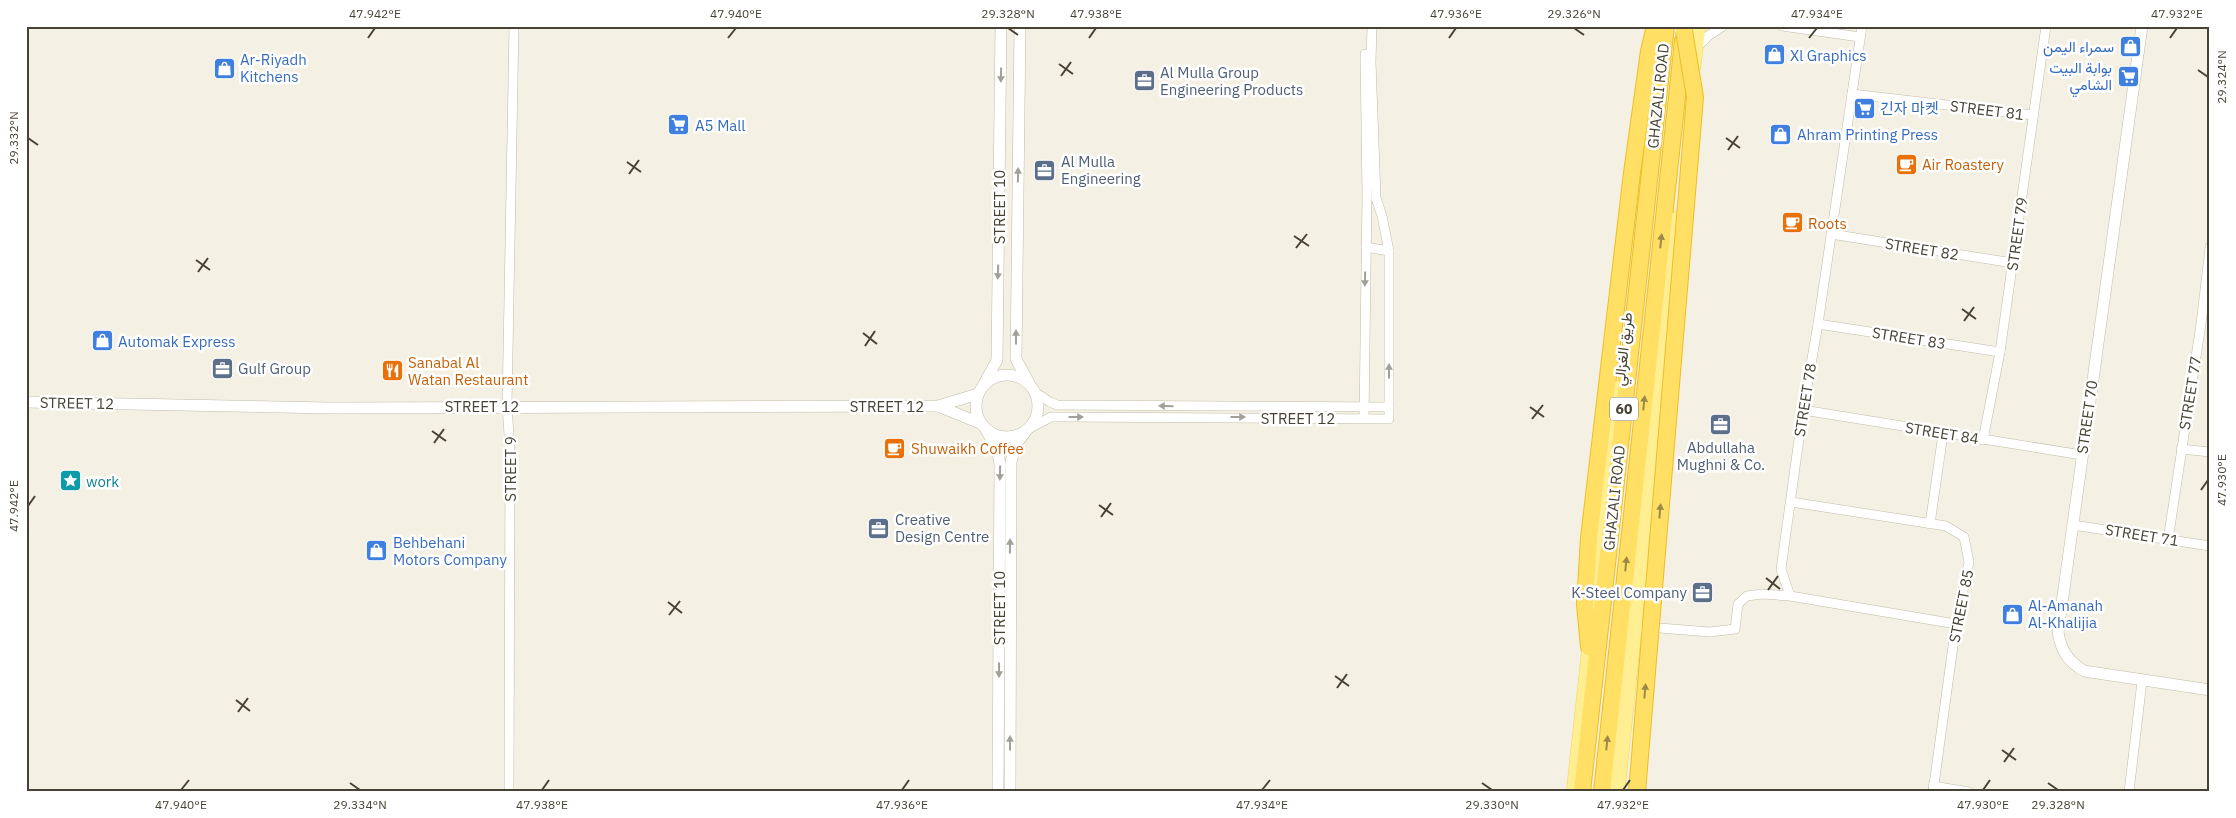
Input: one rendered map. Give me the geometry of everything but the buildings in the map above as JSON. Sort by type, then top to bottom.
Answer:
[{"type":"highway","points":[[1589,647],[1585,604],[1589,538],[1632,174],[1649,51],[1655,26]]},
{"type":"highway","name":"GHAZALI ROAD","points":[[1582,792],[1666,26]]},
{"type":"highway","points":[[1637,792],[1695,97],[1689,28]]},
{"type":"highway","name":"GHAZALI ROAD","points":[[1602,792],[1689,28]]},
{"type":"main road","name":"طريق الغزالي","points":[[1574,792],[1659,26]]},
{"type":"main road","points":[[1617,792],[1695,50],[1689,28]]},
{"type":"street","name":"STREET 9","points":[[509,792],[510,449],[507,406],[514,26]]},
{"type":"street","name":"STREET 10","points":[[984,384],[997,360],[1001,26]]},
{"type":"street","name":"STREET 10","points":[[1020,26],[1016,359],[1028,383]]},
{"type":"street","points":[[1364,418],[1367,196],[1366,26]]},
{"type":"street","points":[[1372,26],[1371,62],[1376,198],[1382,216],[1389,251],[1389,407]]},
{"type":"street","points":[[1695,50],[1708,36],[1723,26]]},
{"type":"street","points":[[1782,26],[1860,38]]},
{"type":"street","name":"STREET 78","points":[[1790,596],[1781,569],[1803,410],[1818,324],[1862,26]]},
{"type":"street","name":"STREET 79","points":[[1983,440],[2000,352],[2046,26]]},
{"type":"street","name":"STREET 70","points":[[2142,26],[2058,632],[2060,644],[2065,655],[2073,664],[2084,671],[2210,690]]},
{"type":"street","name":"STREET 81","points":[[1852,94],[2033,115]]},
{"type":"street","name":"STREET 82","points":[[1831,234],[2013,263]]},
{"type":"street","points":[[1366,247],[1389,251]]},
{"type":"street","name":"STREET 77","points":[[2168,540],[2181,449],[2206,303],[2210,247]]},
{"type":"street","name":"STREET 83","points":[[1818,324],[2000,352]]},
{"type":"street","points":[[1001,375],[1020,377],[1028,383],[1036,393],[1038,411],[1028,429],[1018,435],[1001,436],[983,426],[977,414],[976,404],[978,394],[984,384],[1001,375]]},
{"type":"street","name":"STREET 12","points":[[1028,429],[1051,417],[1389,419],[1389,407],[1057,405],[1036,393]]},
{"type":"street","name":"STREET 12","points":[[26,402],[329,408],[938,406],[978,394]]},
{"type":"street","name":"STREET 12","points":[[938,406],[983,426]]},
{"type":"street","name":"STREET 84","points":[[1803,410],[2082,455]]},
{"type":"street","name":"STREET 10","points":[[983,426],[997,449],[1000,464],[1010,792]]},
{"type":"street","name":"STREET 10","points":[[998,792],[1011,462],[1016,444],[1028,429]]},
{"type":"street","points":[[1930,524],[1943,434]]},
{"type":"street","points":[[2181,449],[2210,452]]},
{"type":"street","name":"STREET 85","points":[[1791,502],[1946,526],[1964,538],[1969,562],[1956,624],[1933,789]]},
{"type":"street","name":"STREET 71","points":[[2074,525],[2210,546]]},
{"type":"street","points":[[1633,638],[1647,627],[1710,632],[1735,629],[1738,604],[1747,596],[1762,594],[1790,596],[1956,624]]},
{"type":"street","points":[[2129,792],[2142,681]]},
{"type":"street","points":[[1933,789],[1969,792]]},
{"type":"place","name":"سمراء اليمن","points":[[2130,46]]},
{"type":"place","name":"Xl Graphics","points":[[1774,55]]},
{"type":"place","name":"Ar-Riyadh Kitchens","points":[[224,68]]},
{"type":"place","name":"بوابة البيت الشامي","points":[[2128,76]]},
{"type":"place","name":"Al Mulla Group Engineering Products","points":[[1144,81]]},
{"type":"place","name":"긴자 마켓","points":[[1864,108]]},
{"type":"place","name":"A5 Mall","points":[[679,125]]},
{"type":"place","name":"Ahram Printing Press","points":[[1781,134]]},
{"type":"place","name":"Air Roastery","points":[[1906,164]]},
{"type":"place","name":"Al Mulla Engineering","points":[[1045,170]]},
{"type":"place","name":"Roots","points":[[1792,223]]},
{"type":"place","name":"Automak Express","points":[[102,341]]},
{"type":"place","name":"Gulf Group","points":[[222,368]]},
{"type":"place","name":"Sanabal Al Watan Restaurant","points":[[392,371]]},
{"type":"place","name":"Abdullaha Mughni & Co.","points":[[1721,424]]},
{"type":"place","name":"Shuwaikh Coffee","points":[[895,448]]},
{"type":"place","name":"work","points":[[70,481]]},
{"type":"place","name":"Creative Design Centre","points":[[879,528]]},
{"type":"place","name":"Behbehani Motors Company","points":[[377,551]]},
{"type":"place","name":"K-Steel Company","points":[[1703,592]]},
{"type":"place","name":"Al-Amanah Al-Khalijia","points":[[2012,614]]}]
